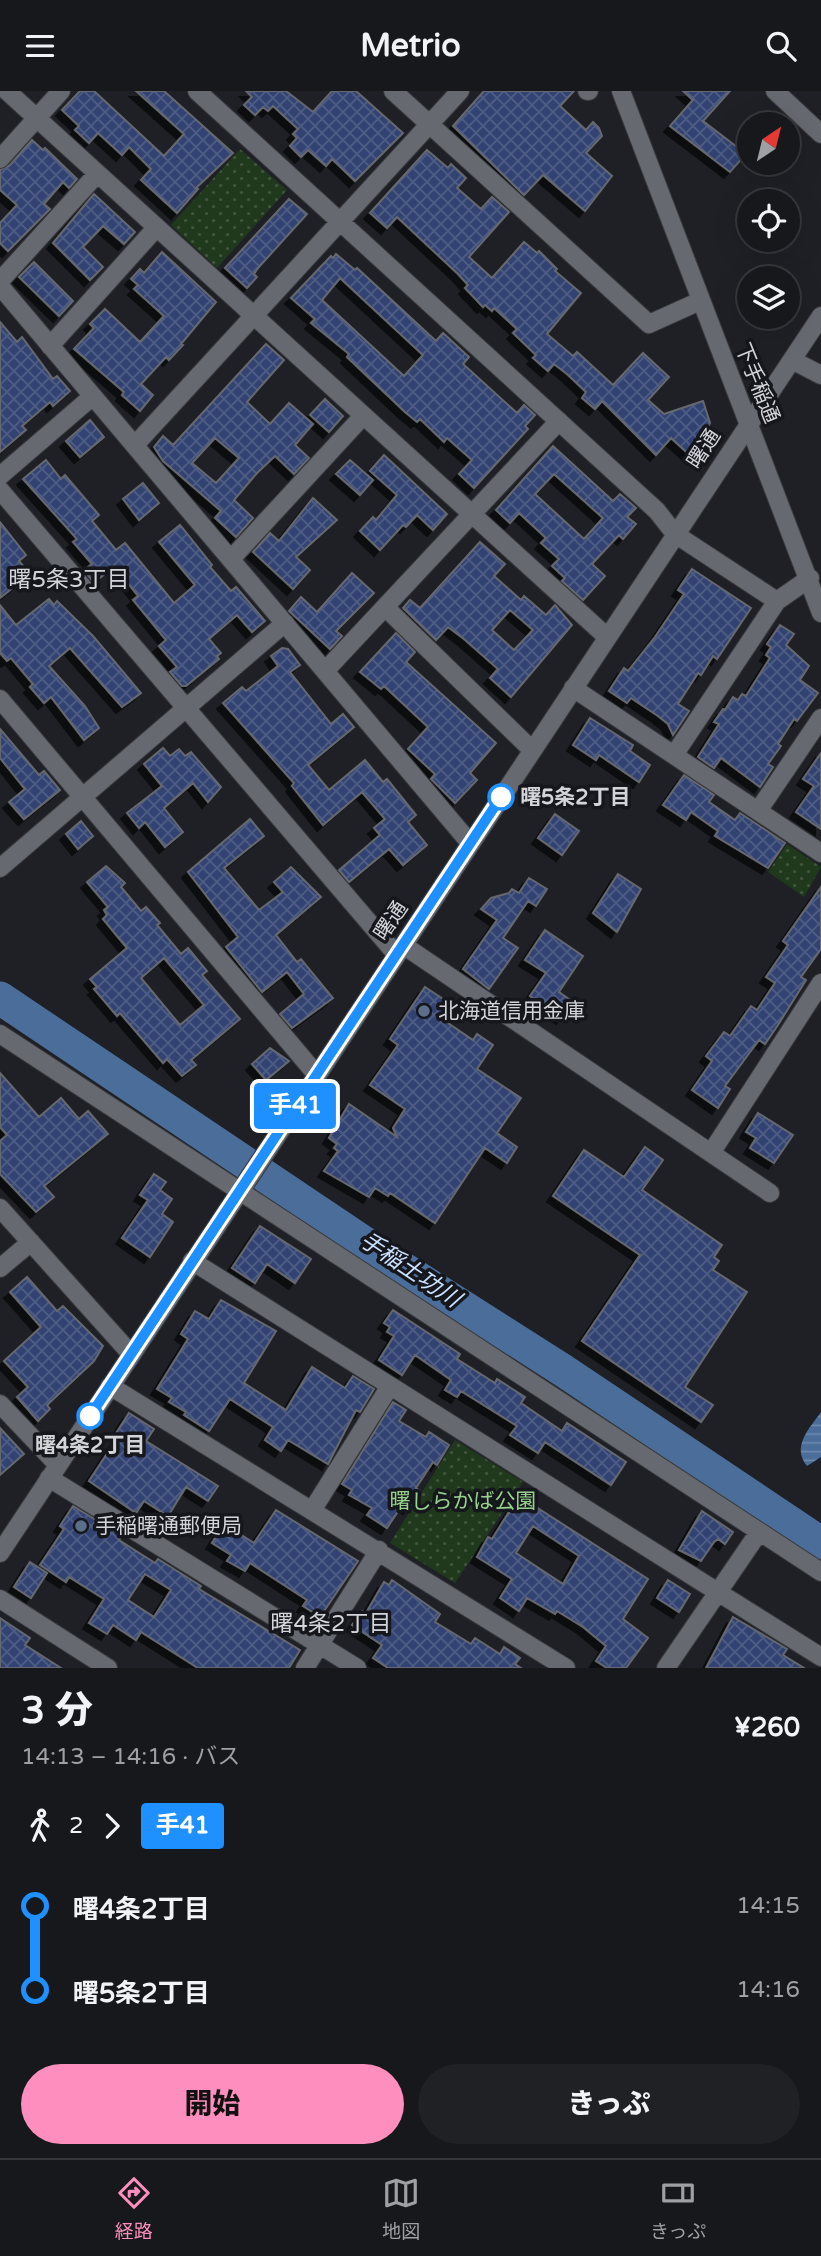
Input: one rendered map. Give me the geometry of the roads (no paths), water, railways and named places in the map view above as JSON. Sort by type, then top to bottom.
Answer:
[{"type":"street","points":[[7,91],[607,637]]},
{"type":"street","points":[[0,159],[61,91]]},
{"type":"street","points":[[197,91],[657,511],[675,534],[777,601]]},
{"type":"street","points":[[393,91],[649,324],[699,301]]},
{"type":"street","points":[[135,445],[460,91]]},
{"type":"street","name":"下手稲通","points":[[621,91],[699,301],[810,577],[821,613]]},
{"type":"street","points":[[775,91],[821,134]]},
{"type":"street","points":[[97,174],[0,284],[470,843]]},
{"type":"street","points":[[50,346],[156,228]]},
{"type":"street","name":"曙通","points":[[0,1553],[240,1186],[821,316]]},
{"type":"street","points":[[792,360],[821,375]]},
{"type":"street","points":[[0,476],[93,397]]},
{"type":"street","points":[[231,559],[363,416]]},
{"type":"street","points":[[325,671],[559,421]]},
{"type":"street","points":[[0,490],[187,709],[399,950],[770,1193]]},
{"type":"street","points":[[674,755],[777,601],[810,577]]},
{"type":"street","points":[[385,607],[531,750]]},
{"type":"street","points":[[0,868],[285,623]]},
{"type":"street","points":[[573,688],[821,853]]},
{"type":"street","points":[[0,699],[316,1074]]},
{"type":"street","points":[[758,811],[821,718]]},
{"type":"street","points":[[711,1153],[821,983]]},
{"type":"street","points":[[0,1034],[240,1186],[821,1572]]},
{"type":"street","points":[[0,1207],[131,1354]]},
{"type":"street","points":[[0,1268],[31,1242]]},
{"type":"street","points":[[192,1261],[821,1657]]},
{"type":"street","points":[[313,1509],[390,1385]]},
{"type":"street","points":[[110,1386],[313,1509],[565,1668]]},
{"type":"street","points":[[0,1404],[53,1471],[358,1668]]},
{"type":"street","points":[[666,1668],[759,1532]]},
{"type":"street","points":[[305,1668],[379,1550]]},
{"type":"street","points":[[0,1598],[108,1668]]},
{"type":"water","points":[[821,1412],[821,1457],[807,1466],[801,1444]]},
{"type":"waterway","name":"手稲土功川","points":[[0,998],[393,1262],[564,1371],[821,1543]]},
{"type":"place","name":"曙5条2丁目","points":[[501,797]]},
{"type":"place","name":"北海道信用金庫","points":[[424,1011]]},
{"type":"place","name":"曙4条2丁目","points":[[90,1416]]},
{"type":"place","name":"手稲曙通郵便局","points":[[81,1526]]},
{"type":"district","name":"曙5条3丁目","points":[[69,580]]},
{"type":"district","name":"曙4条2丁目","points":[[331,1624]]},
{"type":"park label","name":"曙しらかば公園","points":[[463,1501]]}]
